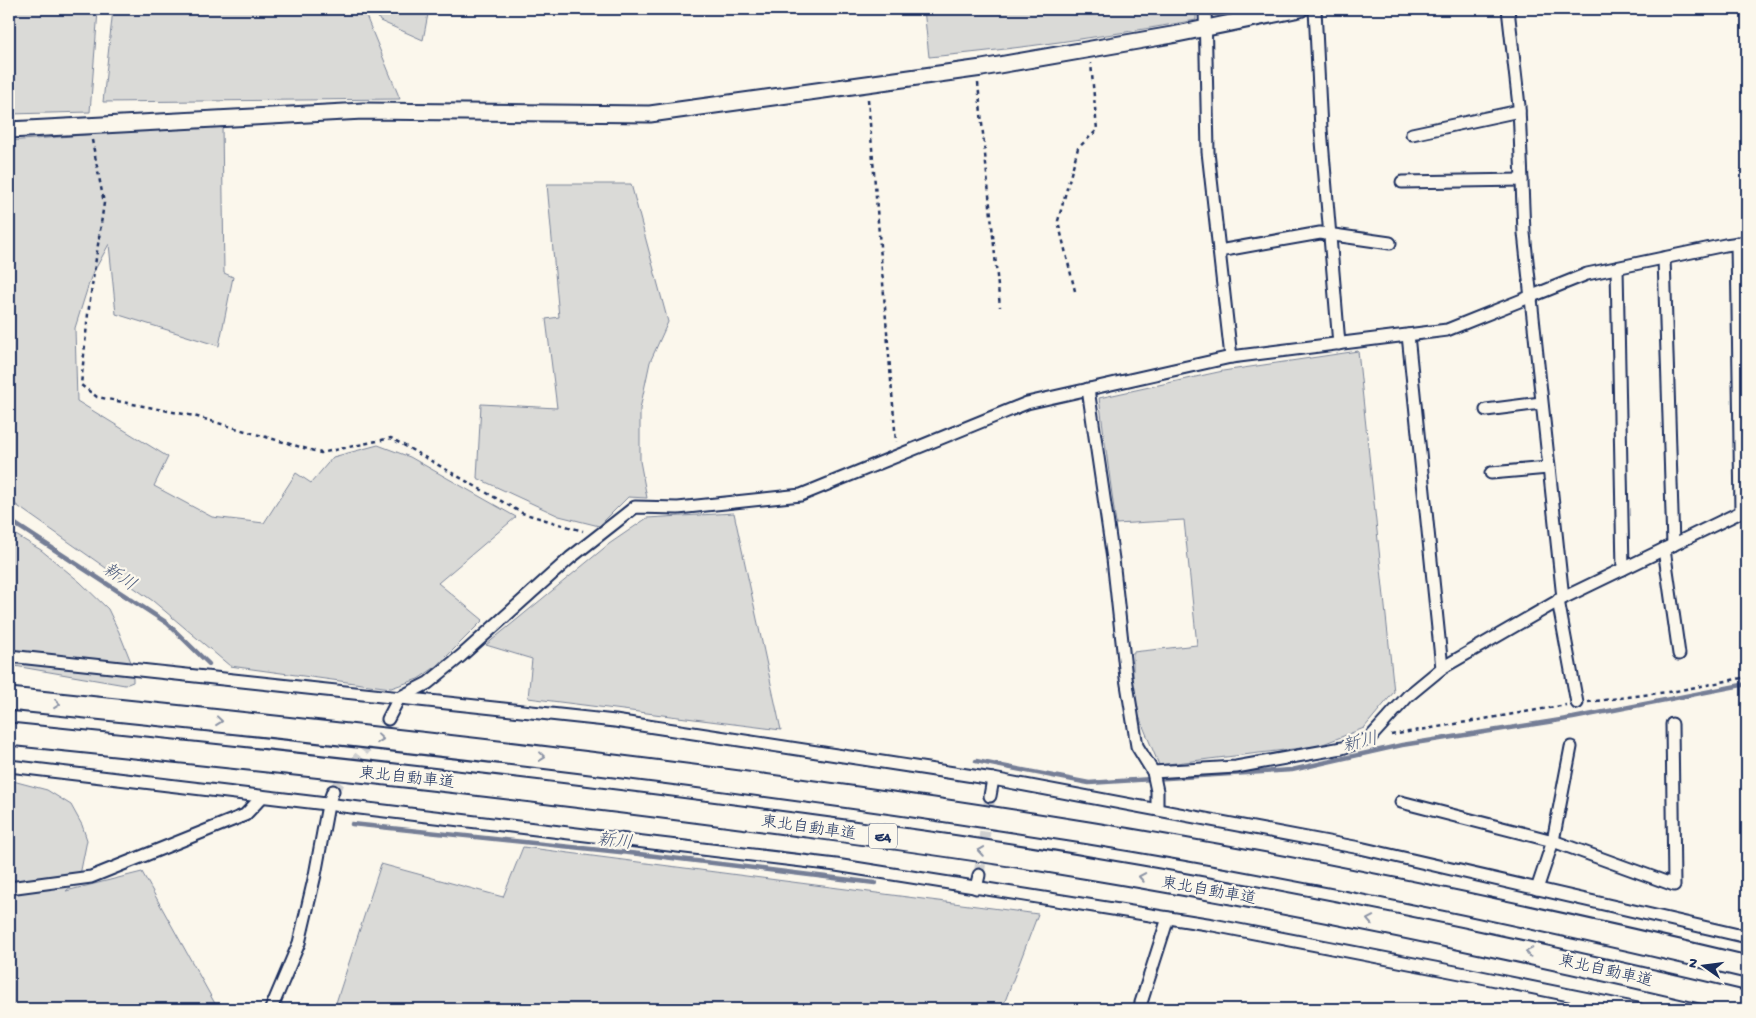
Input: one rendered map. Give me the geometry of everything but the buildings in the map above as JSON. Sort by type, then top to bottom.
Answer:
[{"type":"highway","name":"東北自動車道","points":[[9,699],[243,723],[682,774],[1082,832],[1260,863],[1447,900],[1602,933],[1747,967]]},
{"type":"highway","name":"東北自動車道","points":[[9,734],[516,788],[901,839],[1066,864],[1266,899],[1440,933],[1596,966],[1747,1003]]},
{"type":"street","points":[[1204,9],[1208,152],[1231,357]]},
{"type":"street","points":[[9,130],[363,111],[650,114],[976,69],[1300,9]]},
{"type":"street","points":[[1315,9],[1321,129],[1339,344]]},
{"type":"street","points":[[1508,9],[1519,111],[1524,233],[1530,297],[1561,599],[1578,703]]},
{"type":"street","points":[[1412,134],[1519,111]]},
{"type":"street","points":[[1402,182],[1522,180]]},
{"type":"street","points":[[1219,252],[1320,232],[1390,243]]},
{"type":"street","points":[[388,720],[399,698],[428,683],[461,656],[570,558],[635,507],[678,508],[801,495],[1027,403],[1231,357],[1447,330],[1587,274],[1742,243],[1744,510],[1561,599],[1442,668],[1408,696],[1369,739],[1342,748],[1236,766],[1153,772]]},
{"type":"street","points":[[1664,258],[1669,547],[1679,654]]},
{"type":"street","points":[[1617,268],[1623,569]]},
{"type":"street","points":[[1408,335],[1442,668]]},
{"type":"street","points":[[1088,389],[1113,559],[1126,678],[1137,746],[1153,772],[1157,791],[1157,809]]},
{"type":"street","points":[[1486,410],[1541,403]]},
{"type":"street","points":[[1491,473],[1548,468]]},
{"type":"street","points":[[9,656],[615,721],[993,779],[1360,848],[1747,937]]},
{"type":"street","points":[[1401,802],[1553,841],[1674,885],[1672,724]]},
{"type":"street","points":[[1537,888],[1553,841],[1571,747]]},
{"type":"street","points":[[9,766],[836,865],[1213,925],[1638,1009]]},
{"type":"street","points":[[990,796],[993,779]]},
{"type":"street","points":[[271,1009],[299,943],[315,875],[328,805],[333,791]]},
{"type":"street","points":[[9,888],[91,877],[245,815],[262,797]]},
{"type":"street","points":[[976,888],[979,875]]},
{"type":"street","points":[[1138,1009],[1168,918]]},
{"type":"path","points":[[1075,290],[1058,221],[1078,148],[1097,130],[1090,49]]},
{"type":"path","points":[[976,69],[1000,307]]},
{"type":"path","points":[[867,84],[897,456]]},
{"type":"path","points":[[90,126],[104,203],[88,314],[81,385],[97,397],[194,416],[322,453],[392,438],[522,513],[598,536]]},
{"type":"path","points":[[1369,739],[1578,703],[1676,691],[1747,677]]},
{"type":"shaded area","points":[[9,9],[97,9],[90,112],[9,114]]},
{"type":"shaded area","points":[[113,9],[349,9],[366,16],[400,99],[103,102]]},
{"type":"shaded area","points":[[374,9],[429,9],[423,40],[380,21]]},
{"type":"shaded area","points":[[924,9],[1196,9],[1196,20],[1063,42],[929,57]]},
{"type":"shaded area","points":[[222,124],[224,273],[233,277],[219,346],[116,314],[109,244],[91,277],[75,328],[77,401],[168,457],[154,486],[212,517],[264,523],[296,473],[311,483],[333,457],[378,445],[410,457],[516,517],[438,583],[483,620],[437,666],[418,679],[391,688],[230,666],[153,601],[9,500],[9,141]]},
{"type":"shaded area","points":[[547,184],[631,184],[668,322],[650,362],[640,409],[640,461],[647,498],[628,497],[599,526],[559,516],[477,478],[481,404],[557,408],[546,319],[559,317]]},
{"type":"shaded area","points":[[1358,351],[1394,692],[1364,728],[1318,746],[1159,765],[1133,702],[1133,652],[1197,645],[1184,520],[1116,524],[1099,398],[1223,371]]},
{"type":"shaded area","points":[[734,513],[781,730],[528,698],[532,659],[486,645],[609,544],[647,518]]},
{"type":"shaded area","points":[[9,531],[41,550],[80,582],[108,609],[133,667],[133,682],[125,685],[9,665]]},
{"type":"shaded area","points":[[9,780],[47,790],[71,805],[82,825],[87,840],[79,880],[66,891],[142,872],[218,1009],[9,1009]]},
{"type":"shaded area","points":[[523,847],[1038,914],[1002,1009],[334,1009],[381,864],[503,897]]},
{"type":"waterway","name":"新川","points":[[9,520],[167,623],[209,664]]},
{"type":"waterway","name":"新川","points":[[976,761],[1089,783],[1292,770],[1402,745],[1573,718],[1747,684]]},
{"type":"waterway","name":"新川","points":[[352,824],[639,854],[875,883]]},
{"type":"tunnel","points":[[333,791],[388,719]]},
{"type":"tunnel","points":[[979,875],[990,796]]}]
